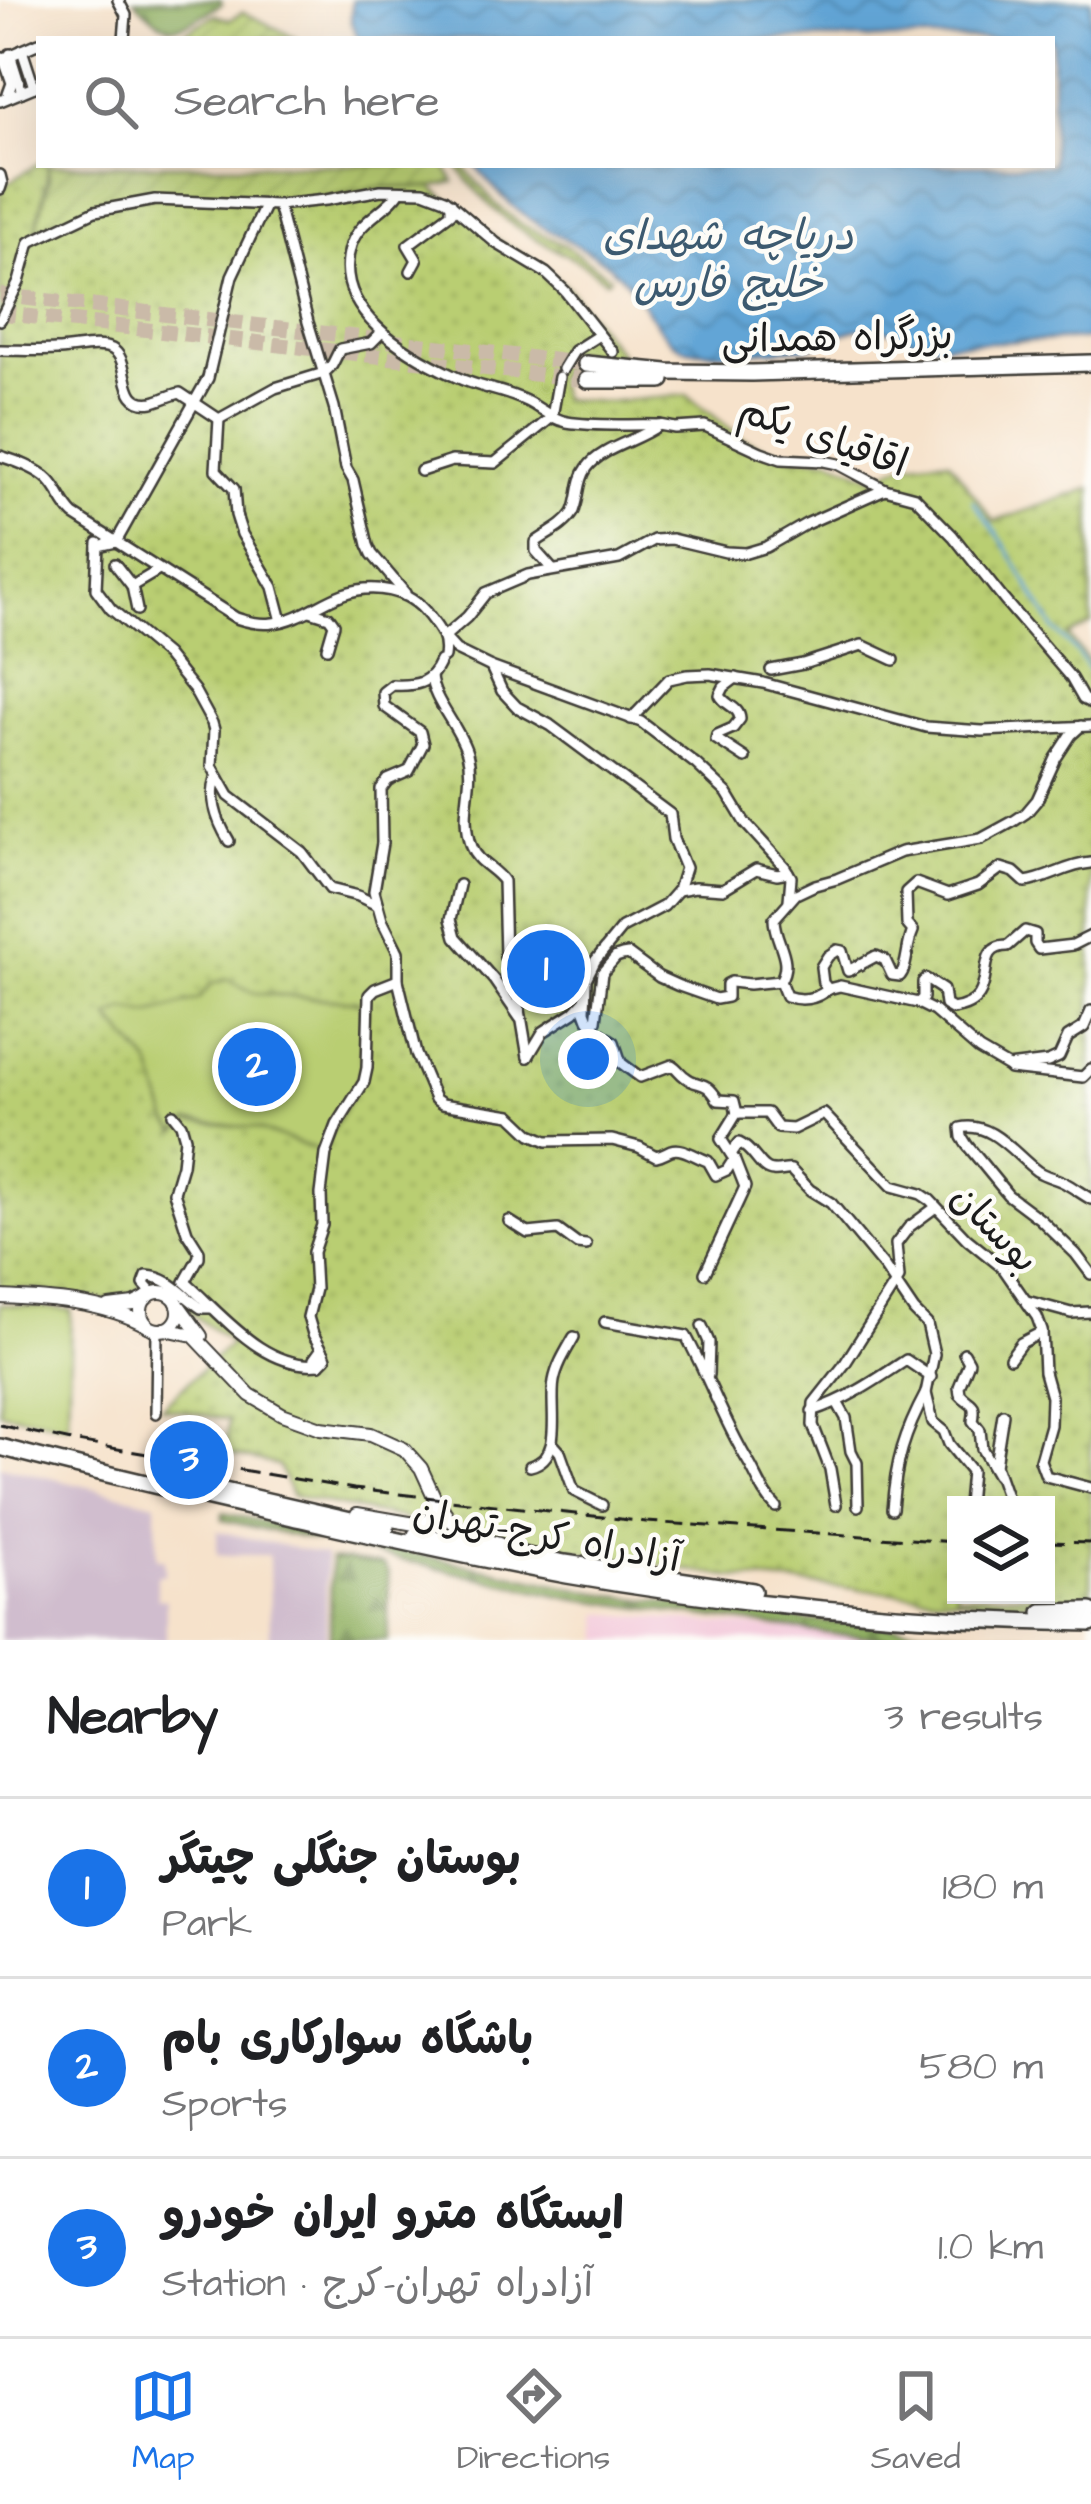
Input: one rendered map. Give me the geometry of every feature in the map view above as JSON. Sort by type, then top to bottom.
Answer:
[{"type":"highway","name":"بزرگراه همدانی","points":[[1091,363],[752,373],[586,372],[780,381],[1091,373]]},
{"type":"highway","points":[[0,1442],[410,1534],[565,1563],[774,1593],[1091,1626]]},
{"type":"highway","name":"آزادراه کرج-تهران","points":[[0,1442],[89,1471],[450,1553],[625,1584],[911,1616],[1036,1617]]},
{"type":"highway","points":[[0,1456],[89,1471]]},
{"type":"highway","points":[[1036,1617],[1091,1612]]},
{"type":"main road","points":[[0,1296],[32,1295],[116,1308],[164,1292],[262,1400],[292,1416],[381,1434],[405,1446],[422,1463],[445,1514],[466,1534],[565,1563]]},
{"type":"main road","points":[[150,1295],[142,1314],[157,1328]]},
{"type":"main road","points":[[0,1296],[97,1308],[157,1328],[188,1332],[259,1402],[303,1423],[384,1437],[414,1457],[437,1503],[433,1518],[421,1525],[292,1504]]},
{"type":"main road","points":[[157,1328],[176,1319],[177,1303]]},
{"type":"street","points":[[118,0],[126,16],[125,36]]},
{"type":"street","points":[[9,57],[31,88],[6,97],[9,57]]},
{"type":"street","points":[[0,175],[0,189]]},
{"type":"street","points":[[0,320],[20,282],[30,242],[95,211],[154,200],[272,204],[381,190],[435,194],[451,203],[481,231],[556,281],[613,352]]},
{"type":"street","points":[[218,419],[275,388],[324,373],[340,349],[371,343],[382,333],[352,296],[351,245],[370,217],[392,203],[400,191]]},
{"type":"street","points":[[411,272],[417,260],[408,245],[452,213],[451,203]]},
{"type":"street","points":[[272,204],[372,554],[464,654],[641,722],[696,764],[727,793],[788,872],[789,900]]},
{"type":"street","points":[[98,546],[116,542],[196,402],[212,367],[232,277],[272,204]]},
{"type":"street","name":"اقاقیای یکم","points":[[382,333],[456,377],[527,401],[562,422],[705,426],[781,459],[838,464],[885,489],[915,497],[1091,704]]},
{"type":"street","points":[[421,471],[452,460],[495,464],[552,417],[569,356],[599,335]]},
{"type":"street","points":[[0,350],[107,347],[123,361],[129,391],[142,401],[180,393],[218,419]]},
{"type":"street","points":[[218,419],[216,470],[234,490],[242,534],[273,587],[282,622]]},
{"type":"street","points":[[552,569],[536,550],[536,542],[573,512],[584,471],[603,455],[659,425]]},
{"type":"street","points":[[0,456],[51,481],[67,509],[236,618],[282,622],[355,591],[384,589],[407,595]]},
{"type":"street","points":[[443,660],[444,637],[495,587],[552,569],[619,559],[654,540],[746,553],[885,489]]},
{"type":"street","points":[[99,532],[96,589],[111,610],[166,655],[194,690],[214,730],[216,777],[236,803],[302,852],[330,889],[377,905]]},
{"type":"street","points":[[115,564],[131,586],[137,610]]},
{"type":"street","points":[[131,586],[159,570]]},
{"type":"street","points":[[310,610],[334,624],[327,648]]},
{"type":"street","points":[[771,670],[862,645],[894,660]]},
{"type":"street","points":[[464,654],[443,660],[430,676],[409,687],[392,685],[383,692],[384,706],[420,732],[423,744],[409,771],[388,779],[381,789],[382,843],[374,880],[377,905],[398,952],[398,980],[416,1054],[435,1099],[511,1115],[531,1134],[548,1141],[612,1140],[656,1156],[681,1149],[708,1161],[716,1175],[728,1169],[739,1143],[767,1170],[791,1170],[831,1203],[927,1324],[934,1354],[926,1393],[904,1433],[892,1509]]},
{"type":"street","points":[[491,667],[502,692],[517,707],[550,725],[670,814],[673,839],[685,868],[678,890],[664,906],[630,922],[588,970],[585,1011],[592,1026],[614,1042],[621,1063],[640,1077],[672,1065],[688,1079],[710,1087],[718,1100],[734,1101],[737,1113],[721,1139],[746,1185],[705,1273]]},
{"type":"street","points":[[502,692],[513,674]]},
{"type":"street","points":[[631,719],[668,679],[698,674],[736,678],[926,727],[982,731],[1086,726]]},
{"type":"street","points":[[430,676],[435,697],[451,717],[466,752],[470,781],[464,805],[471,847],[503,881],[505,957],[528,1057],[543,1032],[585,1000]]},
{"type":"street","points":[[736,678],[720,695],[740,719],[716,739],[745,758]]},
{"type":"street","points":[[1086,726],[1071,735],[1026,813],[980,839],[901,853],[805,889],[774,919],[774,931],[786,964],[780,981],[785,995],[795,999],[820,996],[840,986],[918,1003],[1007,1067],[1083,1077],[1091,1069]]},
{"type":"street","points":[[216,777],[214,802],[229,842]]},
{"type":"street","points":[[828,989],[821,967],[833,951],[842,951],[848,971],[876,956],[885,960],[892,975],[903,973],[913,931],[905,906],[910,886],[920,884],[948,895],[978,885],[1000,868],[1014,872],[1025,883],[1091,863]]},
{"type":"street","points":[[678,890],[723,889],[756,869],[788,872]]},
{"type":"street","points":[[459,885],[452,919],[456,937],[521,1020]]},
{"type":"street","points":[[918,1003],[926,979],[943,990],[945,1005],[952,1009],[973,1003],[984,986],[992,949],[1008,946],[1025,931],[1035,934],[1039,950],[1073,945],[1091,936]]},
{"type":"street","points":[[592,1026],[602,973],[622,955],[635,958],[659,977],[716,999],[727,997],[731,982],[780,981]]},
{"type":"street","points":[[173,1114],[185,1138],[175,1197],[187,1232],[200,1251],[185,1282],[260,1346],[303,1364],[320,1356],[308,1312],[315,1289],[313,1252],[323,1215],[320,1194],[326,1154],[337,1125],[364,1082],[369,995],[398,980]]},
{"type":"street","points":[[1007,1067],[1059,1057],[1067,1037],[1084,1027],[1091,1011]]},
{"type":"street","name":"بوستان","points":[[737,1113],[767,1113],[778,1128],[794,1129],[824,1114],[892,1186],[921,1193],[1004,1268],[1042,1332],[1051,1397],[1042,1471],[1091,1488]]},
{"type":"street","points":[[1091,1199],[1039,1172],[982,1129],[961,1128],[967,1145],[1008,1195],[1040,1219],[1091,1274]]},
{"type":"street","points":[[836,1505],[830,1469],[816,1436],[814,1403],[899,1278],[896,1244],[909,1227],[936,1207]]},
{"type":"street","points":[[509,1221],[528,1233],[558,1229],[586,1245]]},
{"type":"street","points":[[150,1295],[147,1276],[156,1276],[201,1308],[211,1308]]},
{"type":"street","points":[[1027,1301],[1071,1313],[1091,1312]]},
{"type":"street","points":[[605,1322],[686,1336],[732,1436],[776,1508]]},
{"type":"street","points":[[702,1326],[709,1342],[710,1380]]},
{"type":"street","points":[[156,1413],[157,1328]]},
{"type":"street","points":[[1010,1358],[1021,1343],[1042,1332]]},
{"type":"street","points":[[530,1466],[541,1464],[552,1443],[555,1375],[574,1337]]},
{"type":"street","points":[[964,1353],[969,1362],[958,1387],[960,1394],[971,1401],[982,1449],[1005,1496]]},
{"type":"street","points":[[812,1411],[837,1402],[905,1360],[932,1377]]},
{"type":"street","points":[[926,1393],[933,1422],[970,1471],[969,1496]]},
{"type":"street","points":[[837,1402],[857,1463],[858,1506]]},
{"type":"street","points":[[997,1475],[1004,1414]]},
{"type":"street","points":[[552,1443],[568,1469],[574,1491],[602,1505]]},
{"type":"shaded area","points":[[0,1466],[156,1503],[157,1558],[164,1559],[165,1574],[157,1575],[157,1599],[166,1600],[166,1640],[0,1640]]},
{"type":"shaded area","points":[[217,1531],[326,1555],[326,1640],[270,1640],[269,1555],[217,1555]]},
{"type":"shaded area","points":[[600,1613],[907,1640],[601,1640]]},
{"type":"green space","points":[[134,0],[221,0],[222,4],[175,27],[158,22]]},
{"type":"green space","points":[[243,12],[292,36],[187,36],[215,15],[230,20]]},
{"type":"green space","points":[[36,165],[48,168],[37,229],[97,205],[156,194],[287,200],[379,187],[432,187],[497,240],[541,265],[569,289],[621,355],[618,361],[570,351],[556,379],[561,399],[605,402],[687,395],[743,439],[792,457],[829,458],[877,479],[911,463],[949,460],[994,522],[1091,488],[1091,624],[1068,636],[1091,665],[1091,1603],[1055,1603],[1055,1496],[947,1496],[947,1597],[729,1577],[292,1496],[278,1465],[225,1453],[229,1420],[161,1407],[231,1343],[141,1275],[140,1290],[109,1301],[0,1290],[0,194],[8,183]]},
{"type":"green space","points":[[48,168],[447,168],[454,182],[287,200],[156,194],[97,205],[36,230]]},
{"type":"green space","points":[[458,168],[465,168],[519,223],[566,246],[610,277],[606,281],[515,226]]},
{"type":"green space","points":[[227,979],[254,993],[363,1005],[362,1068],[357,1086],[321,1151],[254,1128],[189,1121],[177,1132],[168,1121],[151,1065],[109,1017],[125,1010],[150,1014],[199,999],[211,984]]},
{"type":"green space","points":[[0,1304],[71,1310],[68,1425],[0,1412]]},
{"type":"green space","points":[[223,1513],[608,1595],[803,1620],[1032,1640],[833,1634],[571,1598],[223,1520]]},
{"type":"green space","points":[[331,1559],[384,1565],[388,1640],[330,1640]]},
{"type":"water","name":"دریاچه شهدای خلیج فارس","points":[[352,0],[1091,0],[1091,339],[934,344],[869,327],[806,348],[727,352],[684,348],[667,336],[614,270],[524,215],[478,168],[1055,168],[1055,36],[358,36],[351,23]]},
{"type":"waterway","points":[[973,501],[1054,629],[1091,673]]},
{"type":"tunnel","points":[[0,295],[586,364]]},
{"type":"tunnel","points":[[0,313],[587,380]]},
{"type":"railway","points":[[0,1425],[354,1489],[646,1522],[947,1541]]},
{"type":"railway","points":[[1055,1542],[1091,1543]]},
{"type":"place","name":"بوستان جنگلی چیتگر","points":[[546,969]]},
{"type":"place","name":"باشگاه سوارکاری بام","points":[[257,1067]]},
{"type":"place","name":"ایستگاه مترو ایران خودرو","points":[[189,1460]]}]
